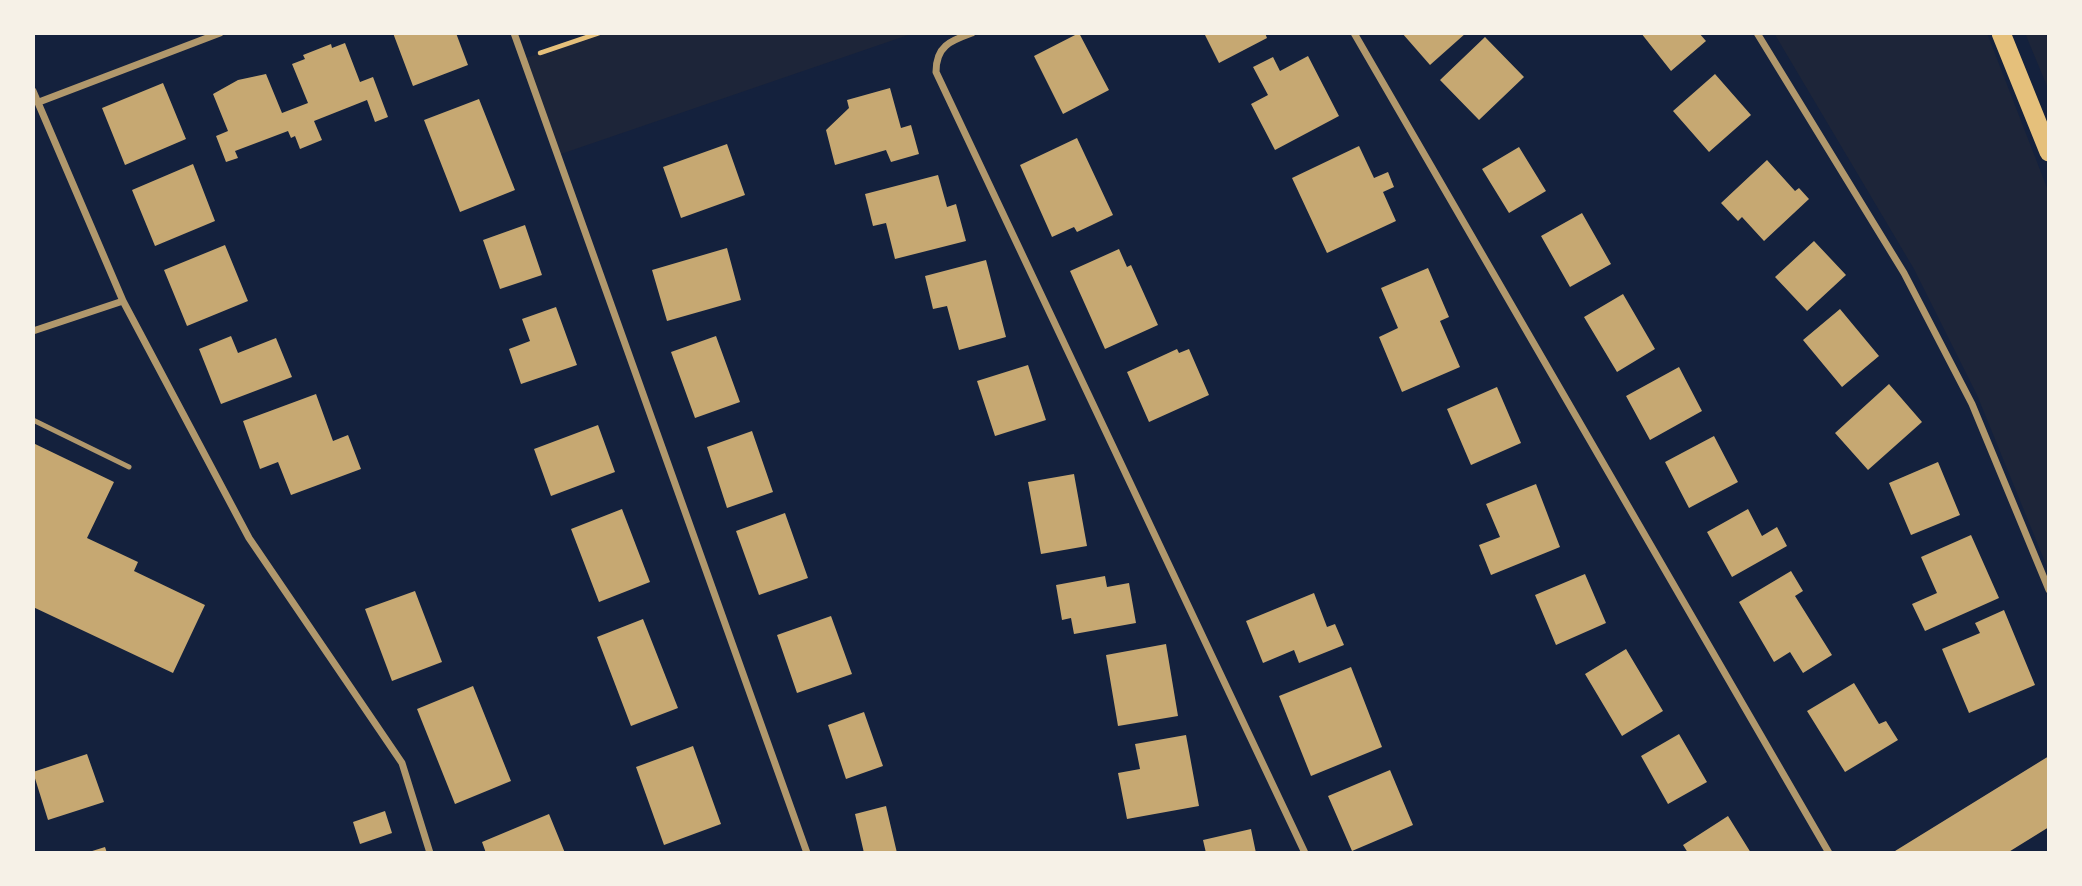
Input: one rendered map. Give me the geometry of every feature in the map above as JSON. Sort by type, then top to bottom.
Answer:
[{"type":"highway","points":[[2001,33],[2049,152]]},
{"type":"street","points":[[39,103],[220,33]]},
{"type":"street","points":[[514,33],[807,853]]},
{"type":"street","points":[[972,33],[946,43],[936,57],[936,72],[1305,853]]},
{"type":"street","points":[[1354,33],[1829,853]]},
{"type":"street","points":[[1757,33],[1904,274],[1972,404],[2049,590]]},
{"type":"street","points":[[33,91],[123,300],[249,538],[402,763],[430,853]]},
{"type":"street","points":[[33,331],[123,300]]},
{"type":"lane","points":[[33,420],[129,467]]},
{"type":"path","points":[[523,59],[599,33]]},
{"type":"shaded area","points":[[599,33],[914,33],[558,155],[523,59]]},
{"type":"shaded area","points":[[1774,33],[1987,33],[2049,193],[2049,572],[1977,395],[1914,269]]},
{"type":"shaded area","points":[[2025,33],[2045,33],[2049,42],[2049,91]]},
{"type":"building","points":[[393,33],[456,33],[468,65],[413,86]]},
{"type":"building","points":[[1079,33],[1109,90],[1063,114],[1034,56]]},
{"type":"building","points":[[1204,33],[1265,33],[1267,38],[1219,63]]},
{"type":"building","points":[[1402,33],[1466,33],[1430,65]]},
{"type":"building","points":[[1641,33],[1699,33],[1706,41],[1671,71]]},
{"type":"building","points":[[1485,37],[1524,77],[1479,120],[1440,80]]},
{"type":"building","points":[[345,43],[360,82],[373,77],[388,117],[375,122],[367,100],[314,121],[322,140],[300,149],[295,136],[291,138],[288,131],[235,151],[238,158],[226,162],[216,136],[228,131],[213,94],[238,80],[266,74],[282,113],[308,103],[292,64],[305,59],[303,55],[331,44],[332,48]]},
{"type":"building","points":[[1308,56],[1339,116],[1275,150],[1251,104],[1268,95],[1253,67],[1273,57],[1280,71]]},
{"type":"building","points":[[1715,74],[1751,115],[1709,152],[1673,111]]},
{"type":"building","points":[[163,83],[186,139],[125,165],[102,108]]},
{"type":"building","points":[[890,88],[901,128],[911,125],[919,154],[891,162],[886,150],[835,165],[826,130],[849,108],[847,100]]},
{"type":"building","points":[[479,99],[515,190],[460,212],[424,120]]},
{"type":"building","points":[[1077,138],[1113,215],[1077,232],[1074,227],[1052,237],[1020,165]]},
{"type":"building","points":[[727,144],[745,195],[681,218],[663,167]]},
{"type":"building","points":[[1359,146],[1374,178],[1388,172],[1394,187],[1383,192],[1396,221],[1327,253],[1292,178]]},
{"type":"building","points":[[1519,147],[1546,191],[1509,213],[1482,169]]},
{"type":"building","points":[[1767,160],[1795,191],[1799,188],[1809,199],[1764,241],[1742,217],[1738,221],[1721,203]]},
{"type":"building","points":[[193,164],[215,221],[155,246],[132,190]]},
{"type":"building","points":[[938,175],[947,207],[956,204],[966,241],[895,259],[886,223],[873,226],[865,194]]},
{"type":"building","points":[[1582,213],[1611,264],[1570,287],[1541,236]]},
{"type":"building","points":[[525,225],[542,275],[500,289],[483,240]]},
{"type":"building","points":[[1814,241],[1846,275],[1807,311],[1775,277]]},
{"type":"building","points":[[225,245],[248,301],[187,326],[164,270]]},
{"type":"building","points":[[727,248],[741,300],[667,321],[652,270]]},
{"type":"building","points":[[1119,249],[1127,267],[1131,265],[1158,325],[1105,349],[1070,271]]},
{"type":"building","points":[[986,260],[1006,337],[959,350],[947,306],[933,309],[925,276]]},
{"type":"building","points":[[1428,268],[1449,317],[1440,321],[1460,367],[1402,392],[1379,337],[1398,328],[1381,288]]},
{"type":"building","points":[[1623,294],[1655,349],[1617,372],[1584,317]]},
{"type":"building","points":[[556,307],[577,365],[521,384],[509,349],[530,341],[522,319]]},
{"type":"building","points":[[1840,309],[1879,356],[1842,387],[1803,340]]},
{"type":"building","points":[[231,336],[238,353],[276,338],[292,377],[221,404],[199,349]]},
{"type":"building","points":[[716,336],[740,402],[695,418],[671,352]]},
{"type":"building","points":[[1177,349],[1179,353],[1189,349],[1209,395],[1149,422],[1127,372]]},
{"type":"building","points":[[1028,365],[1046,420],[995,436],[977,381]]},
{"type":"building","points":[[1679,367],[1702,411],[1650,440],[1626,396]]},
{"type":"building","points":[[1889,384],[1922,422],[1868,470],[1835,433]]},
{"type":"building","points":[[1497,387],[1521,443],[1471,465],[1447,409]]},
{"type":"building","points":[[316,394],[333,441],[348,435],[361,469],[291,495],[278,462],[260,469],[243,421]]},
{"type":"building","points":[[598,425],[615,472],[551,496],[534,449]]},
{"type":"building","points":[[752,431],[773,492],[727,508],[707,447]]},
{"type":"building","points":[[1714,436],[1738,482],[1689,508],[1665,462]]},
{"type":"building","points":[[33,443],[114,482],[87,538],[138,562],[134,571],[205,605],[173,673],[33,607]]},
{"type":"building","points":[[1938,462],[1960,515],[1911,535],[1889,483]]},
{"type":"building","points":[[1074,474],[1087,546],[1041,554],[1028,482]]},
{"type":"building","points":[[1536,484],[1560,547],[1491,575],[1479,545],[1500,537],[1486,504]]},
{"type":"building","points":[[622,509],[650,582],[599,602],[571,529]]},
{"type":"building","points":[[1748,509],[1762,536],[1777,527],[1787,546],[1732,577],[1707,532]]},
{"type":"building","points":[[785,513],[808,578],[759,595],[736,531]]},
{"type":"building","points":[[1971,535],[1999,598],[1925,631],[1912,604],[1937,593],[1921,557]]},
{"type":"building","points":[[1791,571],[1803,591],[1795,596],[1832,655],[1803,673],[1790,652],[1774,662],[1739,602]]},
{"type":"building","points":[[1585,574],[1606,623],[1556,645],[1535,595]]},
{"type":"building","points":[[1105,576],[1107,587],[1129,583],[1136,623],[1074,634],[1071,618],[1062,620],[1056,585]]},
{"type":"building","points":[[415,591],[442,662],[392,681],[365,609]]},
{"type":"building","points":[[1314,593],[1327,627],[1335,624],[1344,645],[1299,663],[1294,650],[1263,663],[1246,621]]},
{"type":"building","points":[[2004,610],[2035,685],[1969,713],[1942,649],[1980,633],[1975,623]]},
{"type":"building","points":[[831,616],[852,674],[797,693],[777,635]]},
{"type":"building","points":[[643,619],[678,708],[631,726],[597,637]]},
{"type":"building","points":[[1166,644],[1178,716],[1118,726],[1106,655]]},
{"type":"building","points":[[1626,649],[1663,711],[1622,736],[1585,674]]},
{"type":"building","points":[[1351,667],[1382,747],[1311,776],[1279,696]]},
{"type":"building","points":[[1854,683],[1879,724],[1886,721],[1898,740],[1845,772],[1807,711]]},
{"type":"building","points":[[473,686],[511,781],[455,804],[417,709]]},
{"type":"building","points":[[864,712],[883,766],[846,779],[828,725]]},
{"type":"building","points":[[1679,734],[1707,782],[1668,804],[1641,756]]},
{"type":"building","points":[[1186,735],[1199,806],[1127,819],[1118,773],[1140,769],[1135,744]]},
{"type":"building","points":[[693,746],[721,824],[664,845],[636,767]]},
{"type":"building","points":[[87,754],[104,802],[48,820],[33,772]]},
{"type":"building","points":[[2049,756],[2049,827],[2007,853],[1895,851]]},
{"type":"building","points":[[1390,770],[1413,825],[1352,851],[1328,796]]},
{"type":"building","points":[[886,806],[897,853],[864,853],[855,814]]},
{"type":"building","points":[[385,811],[392,833],[360,844],[353,822]]},
{"type":"building","points":[[549,814],[565,853],[486,853],[482,842]]},
{"type":"building","points":[[1728,816],[1751,853],[1688,853],[1683,845]]},
{"type":"building","points":[[1251,829],[1256,853],[1206,853],[1203,840]]},
{"type":"building","points":[[105,847],[107,853],[89,853],[89,852]]}]
